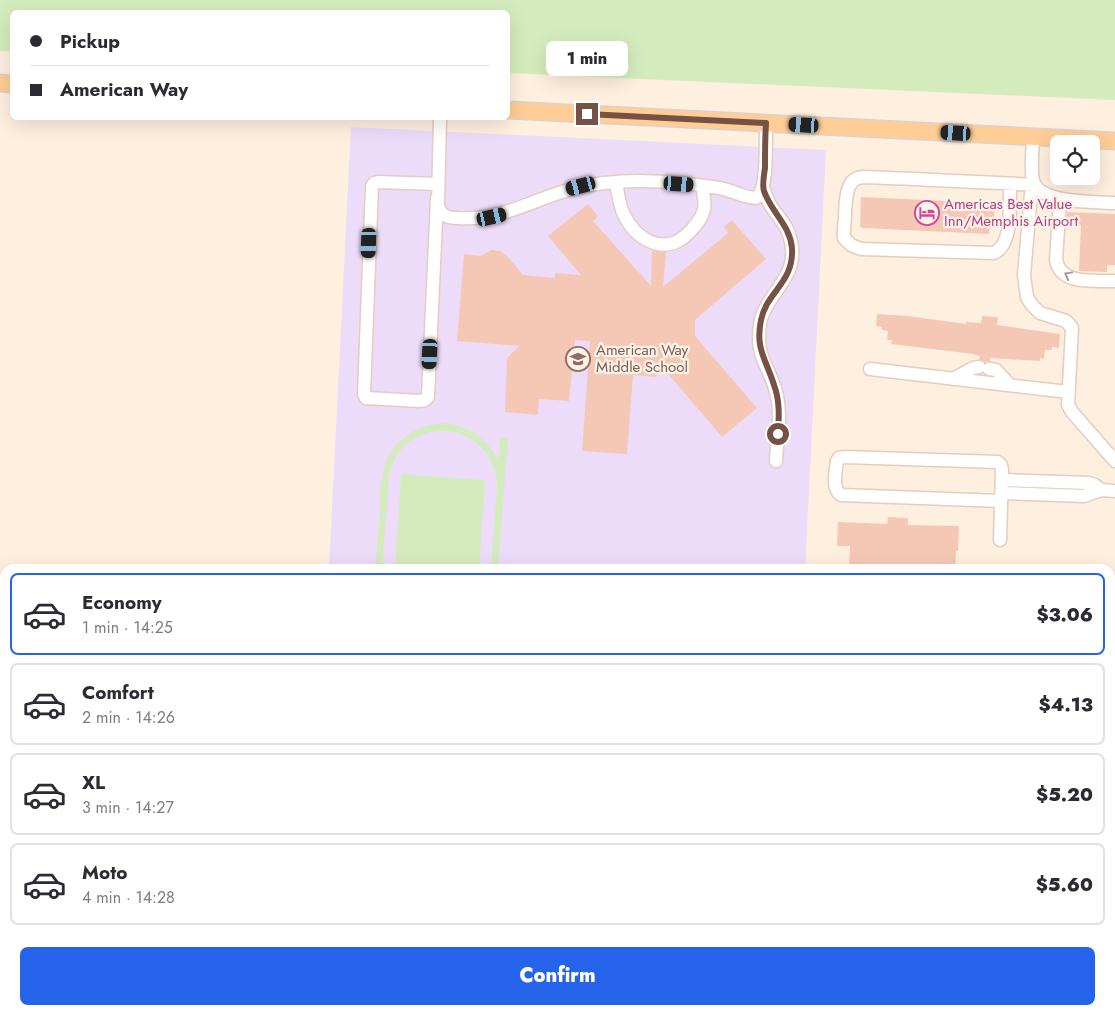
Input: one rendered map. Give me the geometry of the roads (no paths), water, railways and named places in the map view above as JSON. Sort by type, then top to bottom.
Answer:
[{"type":"main road","points":[[510,110],[1115,141]]},
{"type":"lane","points":[[438,184],[374,182],[372,186],[364,394],[366,398],[425,400],[428,397],[438,184],[440,120]]},
{"type":"lane","points":[[437,198],[439,209],[446,217],[479,218],[504,214],[568,190],[597,183],[655,182],[703,186],[730,191],[753,199],[759,197],[763,188],[766,123]]},
{"type":"lane","points":[[1032,137],[1033,177],[1035,185],[1046,194],[1060,199],[1115,203]]},
{"type":"lane","points":[[1010,184],[1005,242],[999,251],[990,254],[861,248],[847,242],[844,234],[846,192],[852,182],[861,177],[1035,185]]},
{"type":"lane","points":[[616,182],[621,206],[629,223],[646,240],[657,244],[676,242],[687,234],[699,219],[704,208],[703,186]]},
{"type":"lane","points":[[1035,185],[1031,194],[1024,275],[1025,290],[1031,304],[1040,313],[1066,321],[1072,328],[1068,392],[1070,408],[1115,461]]},
{"type":"lane","points":[[763,188],[770,206],[789,232],[792,249],[791,264],[787,277],[764,312],[760,333],[759,347],[774,385],[778,403],[776,461]]},
{"type":"lane","points":[[1060,199],[1056,260],[1059,270],[1066,277],[1074,279],[1115,281]]},
{"type":"lane","points":[[953,379],[972,368],[984,368],[996,370],[1010,385]]},
{"type":"lane","points":[[870,369],[1068,392]]},
{"type":"lane","points":[[1000,540],[1001,497],[1002,480],[1002,466],[998,462],[843,456],[836,463],[836,488],[838,493],[842,495],[1001,497],[1088,496],[1101,490],[1115,491]]},
{"type":"lane","points":[[1002,480],[1089,483],[1101,490]]},
{"type":"lane","points":[[1051,482],[1051,495]]},
{"type":"place","name":"Americas Best Value Inn/Memphis Airport","points":[[927,213]]},
{"type":"place","name":"American Way Middle School","points":[[578,359]]}]
